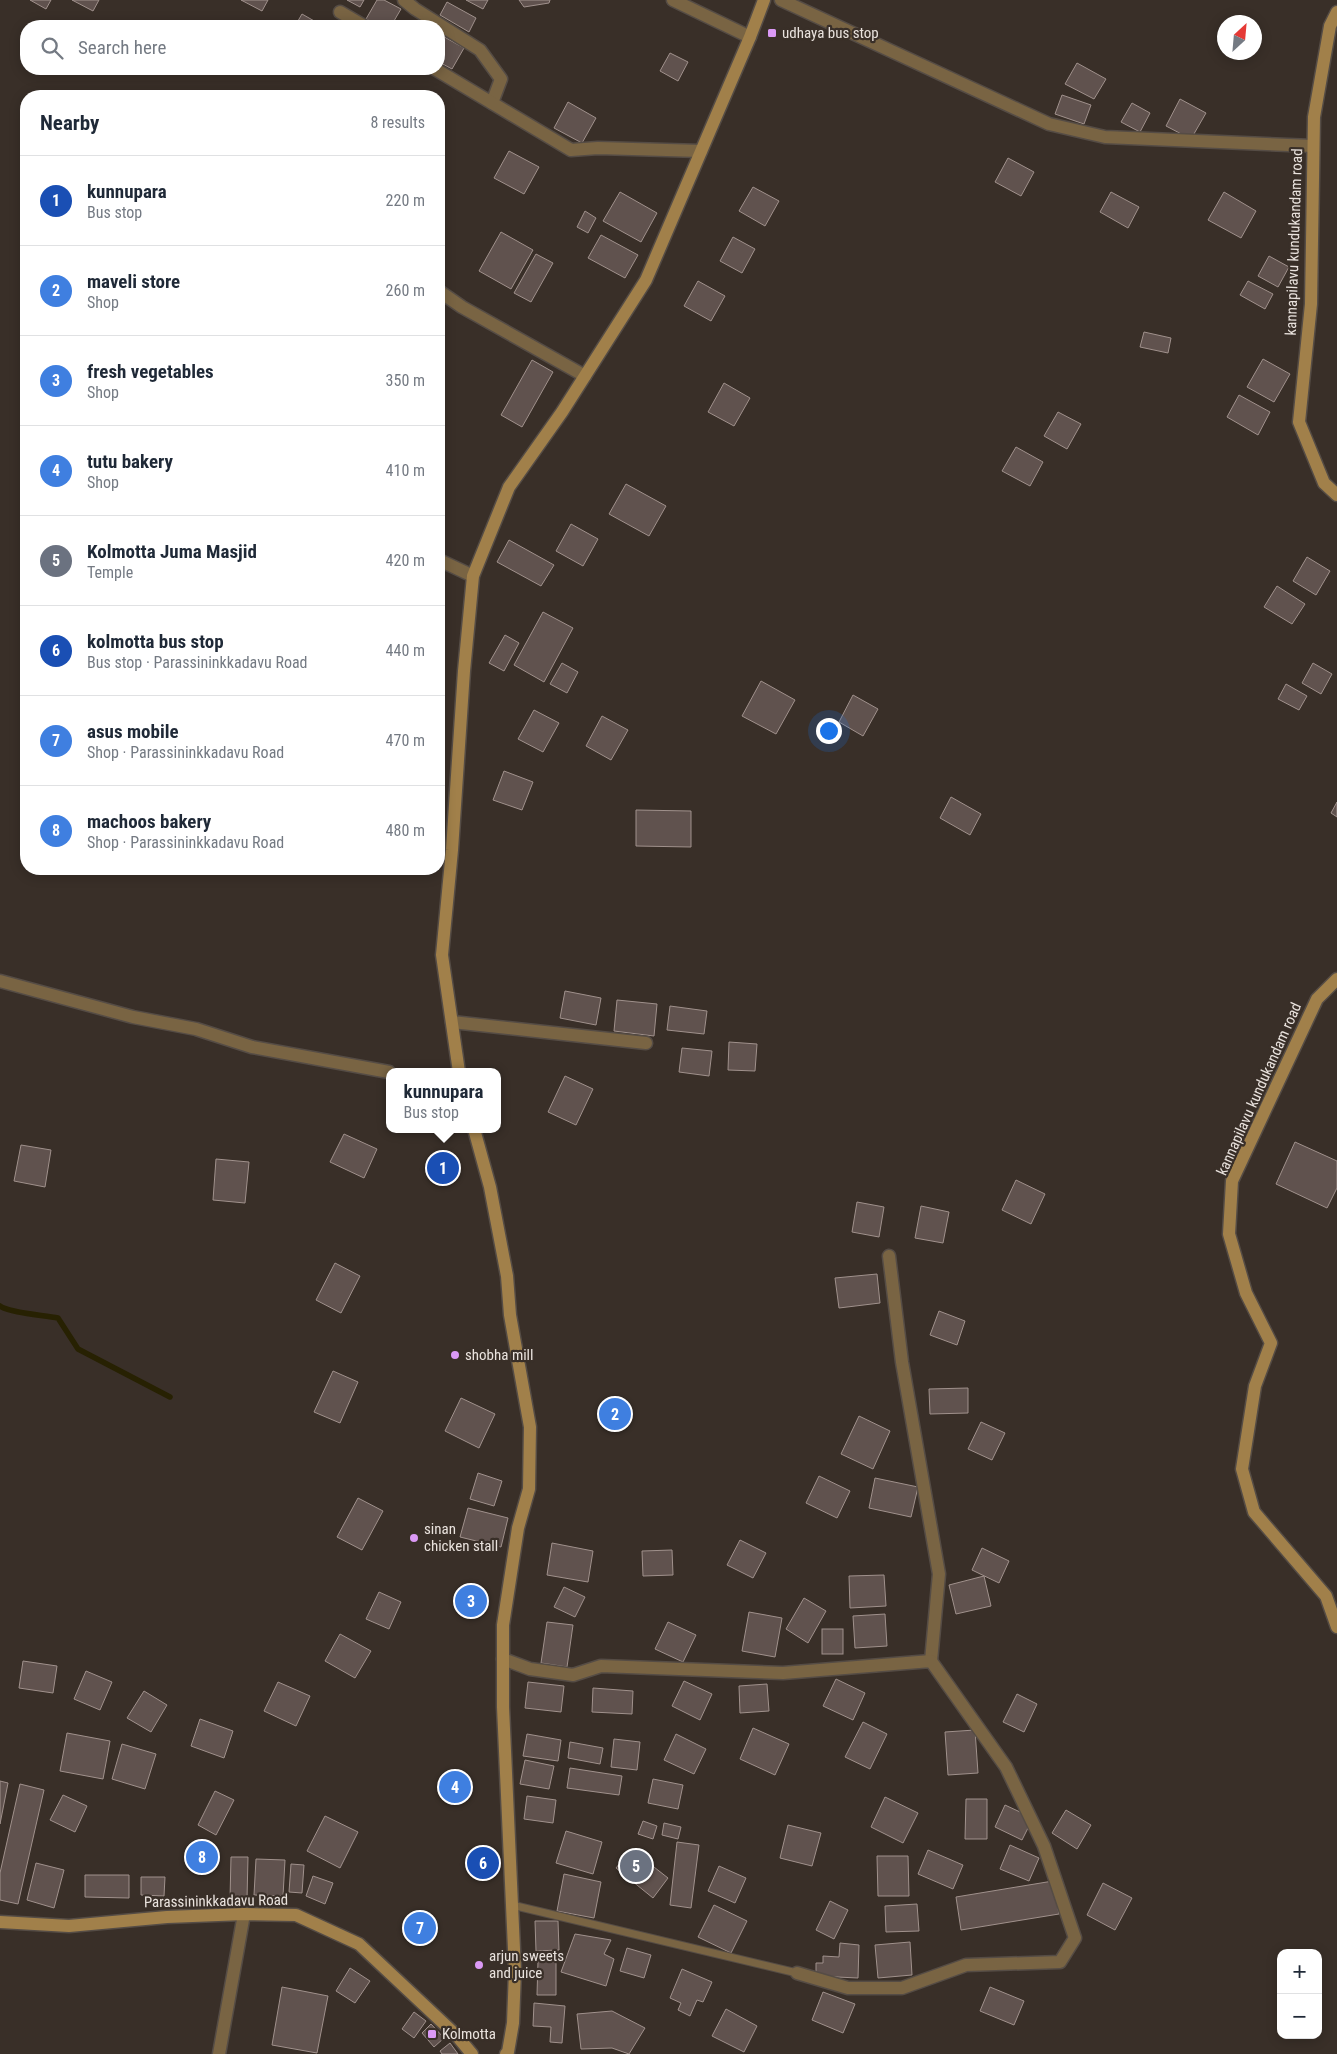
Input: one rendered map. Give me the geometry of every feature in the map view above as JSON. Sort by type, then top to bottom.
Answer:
[{"type":"main road","points":[[458,1068],[442,955],[473,576],[509,487],[585,376],[646,280],[764,0]]},
{"type":"main road","name":"kannapilavu kundukandam road","points":[[1337,12],[1330,26],[1326,44],[1314,117],[1311,304],[1299,422],[1324,483],[1337,496]]},
{"type":"main road","name":"kannapilavu kundukandam road","points":[[1337,979],[1317,999],[1232,1180],[1228,1234],[1246,1293],[1271,1343],[1255,1386],[1242,1469],[1254,1512],[1326,1596],[1337,1627]]},
{"type":"main road","points":[[475,1133],[490,1187],[508,1276],[510,1315],[530,1428],[529,1489],[518,1528],[503,1625],[515,1971],[513,2023],[508,2052],[506,2054]]},
{"type":"main road","name":"Parassininkkadavu Road","points":[[0,1922],[69,1926],[167,1917],[244,1914],[296,1915],[359,1944],[457,2036],[472,2054]]},
{"type":"street","points":[[404,0],[432,20]]},
{"type":"street","points":[[673,0],[750,37]]},
{"type":"street","points":[[781,0],[1049,124],[1105,137],[1313,146]]},
{"type":"street","points":[[340,12],[354,20]]},
{"type":"street","points":[[445,28],[480,50],[501,79],[492,103]]},
{"type":"street","points":[[445,75],[571,150],[598,148],[701,151]]},
{"type":"street","points":[[445,295],[462,307],[585,376]]},
{"type":"street","points":[[445,563],[473,576]]},
{"type":"street","points":[[0,981],[133,1017],[196,1029],[252,1047],[386,1071]]},
{"type":"street","points":[[452,1022],[646,1043]]},
{"type":"street","points":[[797,1973],[848,1988],[902,1988],[966,1965],[1060,1962],[1075,1938],[1044,1846],[1006,1767],[932,1661],[939,1574],[902,1362],[890,1256]]},
{"type":"street","points":[[503,1659],[530,1669],[573,1675],[600,1666],[782,1673],[932,1661]]},
{"type":"street","points":[[218,2054],[244,1914]]},
{"type":"lane","points":[[512,1906],[797,1973]]},
{"type":"building","points":[[30,0],[51,0],[46,9]]},
{"type":"building","points":[[72,0],[99,0],[93,11]]},
{"type":"building","points":[[241,0],[268,0],[262,11]]},
{"type":"building","points":[[347,0],[364,0],[360,7]]},
{"type":"building","points":[[377,0],[384,0],[401,9],[395,20],[366,19]]},
{"type":"building","points":[[466,0],[488,0],[483,9]]},
{"type":"building","points":[[519,0],[550,0],[549,3],[524,7]]},
{"type":"building","points":[[447,2],[476,18],[469,32],[440,15]]},
{"type":"building","points":[[302,14],[312,20],[298,20]]},
{"type":"building","points":[[445,37],[464,48],[452,69],[445,65]]},
{"type":"building","points":[[670,53],[688,62],[678,81],[660,71]]},
{"type":"building","points":[[1077,63],[1106,79],[1094,99],[1065,84]]},
{"type":"building","points":[[1062,95],[1091,105],[1084,124],[1055,114]]},
{"type":"building","points":[[1180,99],[1206,113],[1191,139],[1166,126]]},
{"type":"building","points":[[568,102],[596,118],[582,143],[554,128]]},
{"type":"building","points":[[1132,103],[1150,113],[1140,132],[1121,122]]},
{"type":"building","points":[[509,151],[539,167],[524,194],[494,178]]},
{"type":"building","points":[[1008,158],[1034,172],[1021,196],[995,182]]},
{"type":"building","points":[[753,187],[779,201],[765,226],[739,211]]},
{"type":"building","points":[[620,192],[657,213],[641,242],[603,221]]},
{"type":"building","points":[[1111,192],[1139,207],[1128,228],[1100,212]]},
{"type":"building","points":[[1224,192],[1256,211],[1241,238],[1208,220]]},
{"type":"building","points":[[585,211],[596,218],[588,233],[577,227]]},
{"type":"building","points":[[501,232],[533,250],[511,289],[479,271]]},
{"type":"building","points":[[601,235],[638,255],[625,278],[588,258]]},
{"type":"building","points":[[733,237],[755,249],[742,273],[720,261]]},
{"type":"building","points":[[536,254],[553,263],[531,302],[514,293]]},
{"type":"building","points":[[1269,256],[1289,267],[1278,287],[1258,276]]},
{"type":"building","points":[[698,281],[725,296],[711,321],[684,306]]},
{"type":"building","points":[[1248,281],[1273,294],[1265,309],[1240,295]]},
{"type":"building","points":[[1144,332],[1171,338],[1168,353],[1140,347]]},
{"type":"building","points":[[1263,359],[1290,374],[1274,402],[1247,387]]},
{"type":"building","points":[[532,360],[553,372],[522,427],[501,415]]},
{"type":"building","points":[[724,383],[750,398],[734,426],[708,412]]},
{"type":"building","points":[[1239,395],[1270,412],[1258,435],[1227,417]]},
{"type":"building","points":[[1058,412],[1081,424],[1067,449],[1044,436]]},
{"type":"building","points":[[1016,447],[1043,462],[1030,486],[1002,471]]},
{"type":"building","points":[[626,484],[666,506],[649,536],[609,514]]},
{"type":"building","points":[[571,524],[598,539],[583,566],[556,551]]},
{"type":"building","points":[[509,540],[554,565],[541,586],[497,562]]},
{"type":"building","points":[[1307,557],[1330,571],[1316,595],[1293,581]]},
{"type":"building","points":[[1277,586],[1305,604],[1292,624],[1264,607]]},
{"type":"building","points":[[543,612],[573,628],[544,682],[514,665]]},
{"type":"building","points":[[505,635],[519,643],[504,671],[489,663]]},
{"type":"building","points":[[562,663],[578,672],[567,693],[550,684]]},
{"type":"building","points":[[1313,663],[1332,674],[1321,694],[1302,683]]},
{"type":"building","points":[[761,681],[795,700],[776,734],[742,716]]},
{"type":"building","points":[[1286,684],[1307,696],[1299,710],[1278,699]]},
{"type":"building","points":[[853,695],[878,709],[863,736],[839,722]]},
{"type":"building","points":[[534,710],[559,723],[543,752],[518,739]]},
{"type":"building","points":[[602,716],[628,730],[611,760],[586,746]]},
{"type":"building","points":[[504,771],[533,782],[522,810],[493,800]]},
{"type":"building","points":[[951,797],[981,814],[970,835],[940,818]]},
{"type":"building","points":[[1337,802],[1337,817],[1331,813]]},
{"type":"building","points":[[636,810],[691,811],[691,847],[636,846]]},
{"type":"building","points":[[565,991],[601,998],[596,1025],[560,1018]]},
{"type":"building","points":[[617,1000],[657,1004],[654,1036],[614,1031]]},
{"type":"building","points":[[670,1006],[707,1011],[704,1034],[667,1030]]},
{"type":"building","points":[[729,1042],[757,1044],[755,1071],[728,1070]]},
{"type":"building","points":[[682,1048],[712,1051],[709,1076],[679,1072]]},
{"type":"building","points":[[565,1076],[593,1089],[576,1125],[548,1112]]},
{"type":"building","points":[[344,1134],[377,1149],[364,1178],[330,1162]]},
{"type":"building","points":[[1295,1142],[1337,1161],[1337,1188],[1327,1208],[1276,1184]]},
{"type":"building","points":[[21,1145],[51,1150],[45,1187],[14,1181]]},
{"type":"building","points":[[216,1159],[249,1162],[245,1203],[213,1200]]},
{"type":"building","points":[[1016,1180],[1045,1194],[1031,1224],[1002,1210]]},
{"type":"building","points":[[857,1202],[884,1207],[879,1237],[852,1232]]},
{"type":"building","points":[[921,1206],[949,1212],[943,1243],[915,1238]]},
{"type":"building","points":[[335,1263],[360,1276],[341,1313],[316,1300]]},
{"type":"building","points":[[877,1274],[880,1303],[839,1308],[835,1278]]},
{"type":"building","points":[[939,1311],[965,1321],[957,1345],[930,1335]]},
{"type":"building","points":[[333,1371],[358,1382],[340,1423],[314,1412]]},
{"type":"building","points":[[968,1388],[968,1413],[930,1414],[929,1389]]},
{"type":"building","points":[[461,1398],[495,1414],[479,1448],[445,1431]]},
{"type":"building","points":[[859,1416],[890,1431],[873,1469],[841,1454]]},
{"type":"building","points":[[981,1422],[1005,1433],[992,1460],[968,1449]]},
{"type":"building","points":[[478,1473],[502,1481],[494,1506],[470,1499]]},
{"type":"building","points":[[819,1476],[850,1491],[837,1518],[806,1503]]},
{"type":"building","points":[[875,1478],[918,1487],[911,1517],[869,1508]]},
{"type":"building","points":[[358,1498],[383,1511],[362,1550],[337,1537]]},
{"type":"building","points":[[468,1508],[508,1518],[501,1547],[460,1537]]},
{"type":"building","points":[[740,1540],[766,1553],[753,1578],[727,1565]]},
{"type":"building","points":[[552,1543],[593,1551],[588,1582],[547,1575]]},
{"type":"building","points":[[982,1548],[1009,1561],[999,1583],[972,1570]]},
{"type":"building","points":[[672,1550],[673,1575],[643,1576],[642,1551]]},
{"type":"building","points":[[884,1575],[886,1606],[850,1608],[849,1576]]},
{"type":"building","points":[[984,1576],[991,1606],[956,1614],[949,1585]]},
{"type":"building","points":[[564,1587],[585,1597],[575,1617],[554,1607]]},
{"type":"building","points":[[379,1592],[401,1602],[389,1629],[366,1619]]},
{"type":"building","points":[[804,1598],[826,1611],[808,1643],[786,1629]]},
{"type":"building","points":[[749,1612],[782,1618],[775,1657],[742,1651]]},
{"type":"building","points":[[885,1614],[887,1646],[855,1648],[853,1616]]},
{"type":"building","points":[[547,1622],[573,1625],[567,1667],[541,1663]]},
{"type":"building","points":[[668,1622],[696,1635],[683,1662],[655,1649]]},
{"type":"building","points":[[822,1629],[843,1629],[843,1654],[822,1654]]},
{"type":"building","points":[[340,1634],[371,1651],[355,1678],[325,1661]]},
{"type":"building","points":[[23,1661],[57,1666],[53,1693],[19,1688]]},
{"type":"building","points":[[86,1671],[112,1682],[100,1710],[74,1699]]},
{"type":"building","points":[[836,1679],[865,1693],[853,1720],[823,1706]]},
{"type":"building","points":[[684,1681],[712,1694],[700,1720],[672,1706]]},
{"type":"building","points":[[278,1682],[310,1696],[296,1726],[264,1711]]},
{"type":"building","points":[[528,1682],[564,1686],[561,1712],[525,1708]]},
{"type":"building","points":[[767,1684],[769,1711],[740,1713],[739,1686]]},
{"type":"building","points":[[593,1688],[633,1691],[632,1714],[592,1712]]},
{"type":"building","points":[[144,1691],[167,1705],[151,1732],[127,1718]]},
{"type":"building","points":[[1017,1694],[1037,1704],[1024,1732],[1003,1722]]},
{"type":"building","points":[[200,1719],[233,1731],[224,1758],[191,1746]]},
{"type":"building","points":[[863,1722],[887,1734],[870,1769],[845,1757]]},
{"type":"building","points":[[753,1728],[789,1744],[775,1775],[740,1759]]},
{"type":"building","points":[[975,1730],[978,1773],[948,1775],[945,1732]]},
{"type":"building","points":[[67,1733],[110,1741],[103,1779],[60,1771]]},
{"type":"building","points":[[527,1734],[561,1740],[558,1761],[523,1756]]},
{"type":"building","points":[[676,1734],[706,1749],[694,1774],[664,1760]]},
{"type":"building","points":[[614,1739],[640,1742],[637,1770],[611,1767]]},
{"type":"building","points":[[570,1742],[603,1748],[600,1764],[568,1758]]},
{"type":"building","points":[[122,1744],[156,1754],[145,1789],[112,1779]]},
{"type":"building","points":[[525,1760],[554,1766],[549,1789],[520,1784]]},
{"type":"building","points":[[570,1768],[622,1776],[619,1795],[567,1788]]},
{"type":"building","points":[[653,1779],[683,1785],[678,1809],[648,1803]]},
{"type":"building","points":[[0,1781],[8,1783],[0,1824]]},
{"type":"building","points":[[20,1784],[44,1790],[18,1904],[0,1900],[0,1873]]},
{"type":"building","points":[[215,1791],[234,1800],[216,1835],[198,1825]]},
{"type":"building","points":[[63,1795],[87,1806],[75,1832],[50,1820]]},
{"type":"building","points":[[527,1796],[556,1800],[553,1823],[524,1819]]},
{"type":"building","points":[[885,1797],[918,1813],[903,1843],[871,1827]]},
{"type":"building","points":[[966,1799],[987,1799],[987,1839],[965,1839]]},
{"type":"building","points":[[1005,1805],[1033,1818],[1022,1840],[995,1827]]},
{"type":"building","points":[[1066,1810],[1091,1825],[1077,1849],[1052,1833]]},
{"type":"building","points":[[325,1816],[358,1832],[340,1868],[307,1851]]},
{"type":"building","points":[[643,1821],[657,1826],[653,1839],[638,1834]]},
{"type":"building","points":[[664,1823],[681,1827],[678,1839],[662,1835]]},
{"type":"building","points":[[788,1825],[821,1833],[812,1866],[780,1858]]},
{"type":"building","points":[[566,1831],[602,1842],[593,1874],[556,1863]]},
{"type":"building","points":[[677,1842],[699,1845],[691,1908],[670,1905]]},
{"type":"building","points":[[1010,1845],[1039,1858],[1029,1881],[1000,1869]]},
{"type":"building","points":[[631,1849],[668,1878],[653,1898],[616,1868]]},
{"type":"building","points":[[928,1850],[963,1865],[953,1889],[918,1874]]},
{"type":"building","points":[[877,1856],[908,1856],[909,1896],[878,1896]]},
{"type":"building","points":[[231,1857],[248,1857],[247,1899],[230,1899]]},
{"type":"building","points":[[256,1859],[285,1860],[283,1896],[254,1895]]},
{"type":"building","points":[[36,1863],[64,1870],[54,1908],[27,1900]]},
{"type":"building","points":[[291,1864],[304,1865],[302,1893],[289,1892]]},
{"type":"building","points":[[719,1866],[746,1878],[735,1903],[708,1891]]},
{"type":"building","points":[[564,1874],[601,1882],[594,1918],[557,1911]]},
{"type":"building","points":[[85,1875],[129,1875],[129,1898],[85,1897]]},
{"type":"building","points":[[313,1876],[333,1883],[325,1904],[306,1896]]},
{"type":"building","points":[[141,1877],[165,1877],[164,1896],[141,1895]]},
{"type":"building","points":[[1053,1881],[1059,1914],[961,1930],[956,1897]]},
{"type":"building","points":[[1103,1883],[1132,1898],[1115,1930],[1087,1915]]},
{"type":"building","points":[[830,1901],[848,1910],[834,1939],[816,1930]]},
{"type":"building","points":[[917,1904],[919,1931],[886,1932],[885,1906]]},
{"type":"building","points":[[714,1905],[747,1921],[731,1953],[698,1937]]},
{"type":"building","points":[[535,1921],[558,1921],[559,1950],[536,1951]]},
{"type":"building","points":[[575,1934],[611,1940],[604,1954],[614,1959],[606,1986],[561,1972]]},
{"type":"building","points":[[910,1942],[912,1975],[878,1978],[875,1945]]},
{"type":"building","points":[[840,1943],[859,1945],[858,1978],[816,1976],[816,1963],[823,1963],[823,1956],[839,1957]]},
{"type":"building","points":[[627,1948],[651,1955],[644,1978],[620,1971]]},
{"type":"building","points":[[538,1961],[556,1962],[556,1995],[537,1995]]},
{"type":"building","points":[[350,1968],[370,1981],[355,2003],[336,1991]]},
{"type":"building","points":[[682,1969],[712,1982],[703,2002],[697,2000],[690,2016],[678,2010],[681,2003],[670,1998]]},
{"type":"building","points":[[282,1987],[328,1996],[317,2053],[272,2045]]},
{"type":"building","points":[[990,1987],[1024,2001],[1014,2025],[980,2011]]},
{"type":"building","points":[[823,1992],[855,2004],[843,2033],[812,2020]]},
{"type":"building","points":[[534,2003],[565,2006],[562,2043],[550,2042],[551,2027],[533,2026]]},
{"type":"building","points":[[726,2009],[757,2026],[744,2052],[712,2036]]},
{"type":"building","points":[[612,2011],[645,2028],[629,2054],[612,2048],[581,2049],[577,2014]]},
{"type":"building","points":[[414,2012],[426,2021],[414,2038],[402,2029]]},
{"type":"building","points":[[431,2024],[444,2038],[434,2047],[422,2033]]},
{"type":"building","points":[[450,2043],[458,2054],[442,2054],[440,2051]]},
{"type":"waterway","points":[[0,1306],[19,1312],[58,1318],[78,1349],[170,1397]]},
{"type":"place","name":"udhaya bus stop","points":[[772,33]]},
{"type":"place","name":"kunnupara","points":[[443,1168]]},
{"type":"place","name":"shobha mill","points":[[455,1355]]},
{"type":"place","name":"maveli store","points":[[615,1414]]},
{"type":"place","name":"sinan chicken stall","points":[[414,1538]]},
{"type":"place","name":"fresh vegetables","points":[[471,1601]]},
{"type":"place","name":"tutu bakery","points":[[455,1787]]},
{"type":"place","name":"machoos bakery","points":[[202,1857]]},
{"type":"place","name":"kolmotta bus stop","points":[[483,1863]]},
{"type":"place","name":"Kolmotta Juma Masjid","points":[[636,1866]]},
{"type":"place","name":"asus mobile","points":[[420,1928]]},
{"type":"place","name":"arjun sweets and juice","points":[[479,1965]]},
{"type":"place","name":"Kolmotta","points":[[432,2034]]}]
